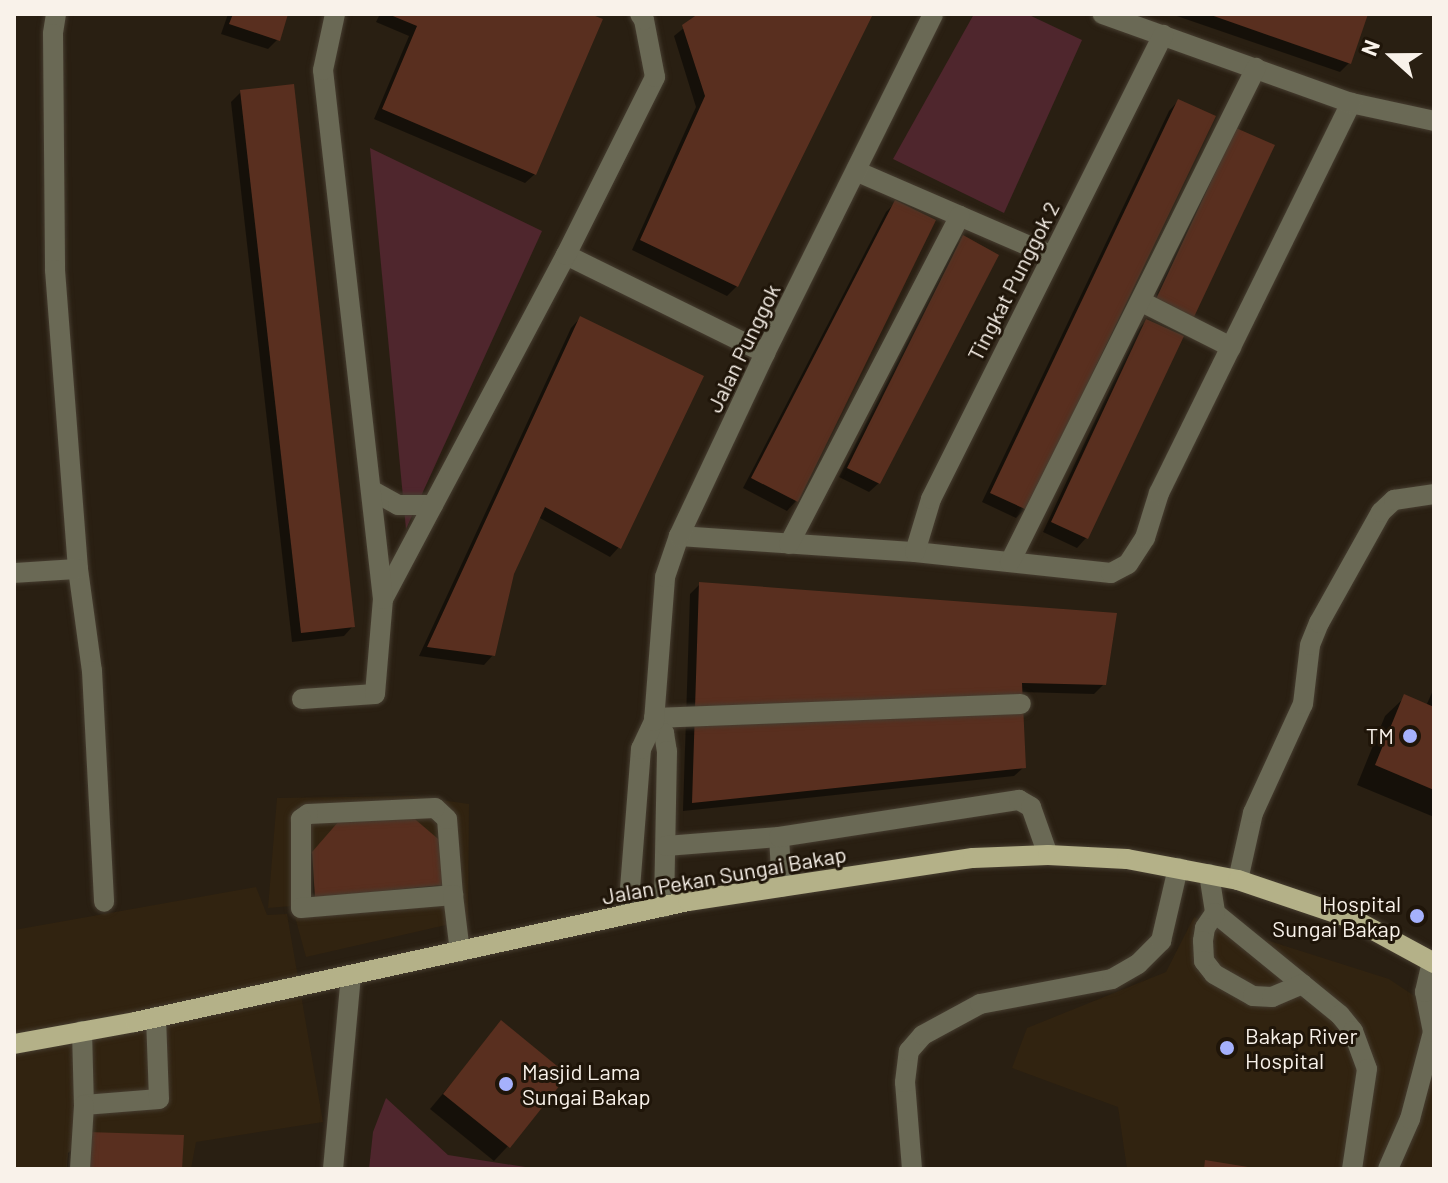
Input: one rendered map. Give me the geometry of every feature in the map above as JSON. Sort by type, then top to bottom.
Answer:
[{"type":"main road","name":"Jalan Pekan Sungai Bakap","points":[[14,1044],[351,976],[664,907],[973,858],[1048,855],[1127,859],[1238,880],[1353,919],[1433,962]]},
{"type":"street","points":[[56,14],[53,34],[55,270],[78,569],[92,671],[104,902]]},
{"type":"street","points":[[302,699],[375,694],[383,599],[323,70],[335,14]]},
{"type":"street","points":[[383,599],[566,255],[655,77],[644,20],[640,14]]},
{"type":"street","name":"Jalan Punggok","points":[[628,914],[641,749],[654,719],[665,577],[679,536],[765,353],[858,172],[933,14]]},
{"type":"street","points":[[1102,14],[1351,103],[1434,121]]},
{"type":"street","name":"Tingkat Punggok 2","points":[[915,552],[931,499],[1163,35]]},
{"type":"street","points":[[1010,562],[1256,68]]},
{"type":"street","points":[[679,536],[915,552],[1111,573],[1128,564],[1145,538],[1159,493],[1351,103]]},
{"type":"street","points":[[858,172],[1052,256]]},
{"type":"street","points":[[789,544],[960,216]]},
{"type":"street","points":[[566,255],[765,353]]},
{"type":"street","points":[[1142,302],[1231,347]]},
{"type":"street","points":[[371,490],[398,505],[433,505]]},
{"type":"street","points":[[1238,880],[1253,813],[1303,704],[1310,645],[1319,623],[1381,512],[1394,500],[1434,494]]},
{"type":"street","points":[[14,573],[78,569]]},
{"type":"street","points":[[654,719],[1021,704]]},
{"type":"street","name":"Jalan Punggok","points":[[654,719],[664,733],[667,751],[664,907]]},
{"type":"street","points":[[666,846],[779,837],[1019,800],[1031,807],[1048,855]]},
{"type":"street","points":[[453,895],[301,908],[301,819],[308,814],[435,808],[447,819],[460,952]]},
{"type":"street","points":[[779,837],[782,887]]},
{"type":"street","points":[[912,1169],[905,1082],[909,1051],[923,1035],[980,1004],[1112,979],[1138,964],[1161,941],[1178,868]]},
{"type":"street","points":[[1209,874],[1215,913],[1302,984],[1353,1031],[1367,1069],[1352,1169]]},
{"type":"street","points":[[1215,913],[1205,928],[1203,941],[1204,961],[1214,974],[1253,996],[1272,997],[1302,984]]},
{"type":"street","points":[[1388,1169],[1410,1119],[1434,1032],[1425,992],[1433,962]]},
{"type":"street","points":[[333,1169],[351,976]]},
{"type":"street","points":[[84,1105],[159,1099],[156,1017]]},
{"type":"street","points":[[80,1169],[84,1105],[82,1031]]},
{"type":"shaded area","points":[[974,14],[1027,14],[1082,40],[1004,213],[893,159]]},
{"type":"shaded area","points":[[370,148],[542,231],[406,529]]},
{"type":"shaded area","points":[[413,796],[469,804],[468,920],[306,957],[292,906],[268,908],[277,798]]},
{"type":"shaded area","points":[[256,887],[267,915],[287,914],[323,1122],[196,1142],[191,1169],[14,1169],[14,930]]},
{"type":"shaded area","name":"Bakap River Hospital","points":[[1194,917],[1389,979],[1434,1009],[1434,1169],[1127,1169],[1118,1107],[1012,1068],[1027,1028],[1166,972]]},
{"type":"shaded area","points":[[386,1098],[448,1155],[538,1169],[369,1169],[373,1132]]},
{"type":"building","points":[[233,14],[288,14],[280,41],[229,24]]},
{"type":"building","points":[[388,14],[590,14],[603,19],[536,175],[382,109],[417,26]]},
{"type":"building","points":[[698,14],[873,14],[738,287],[640,240],[705,96],[682,25]]},
{"type":"building","points":[[1208,14],[1368,14],[1351,64]]},
{"type":"building","points":[[294,84],[355,627],[301,633],[240,90]]},
{"type":"building","points":[[1178,99],[1216,116],[1027,510],[990,493]]},
{"type":"building","points":[[1236,128],[1275,145],[1193,319],[1156,299]]},
{"type":"building","points":[[895,200],[936,220],[798,502],[751,478]]},
{"type":"building","points":[[963,235],[999,255],[880,484],[847,468]]},
{"type":"building","points":[[580,316],[704,376],[621,549],[545,507],[514,574],[495,656],[427,647]]},
{"type":"building","points":[[1146,319],[1184,336],[1088,539],[1051,522]]},
{"type":"building","points":[[699,582],[1117,613],[1106,685],[1022,683],[1026,768],[692,803]]},
{"type":"building","name":"TM","points":[[1404,694],[1434,707],[1434,790],[1375,765]]},
{"type":"building","points":[[409,814],[444,844],[442,885],[315,898],[312,852],[339,821]]},
{"type":"building","name":"Masjid Lama Sungai Bakap","points":[[501,1020],[568,1075],[510,1148],[443,1094]]},
{"type":"building","points":[[87,1132],[184,1135],[182,1169],[84,1169]]},
{"type":"building","points":[[1205,1160],[1248,1167],[1248,1169],[1204,1169]]},
{"type":"place","name":"TM","points":[[1410,736]]},
{"type":"place","name":"Hospital Sungai Bakap","points":[[1417,916]]},
{"type":"place","name":"Bakap River Hospital","points":[[1227,1048]]},
{"type":"place","name":"Masjid Lama Sungai Bakap","points":[[506,1084]]}]
